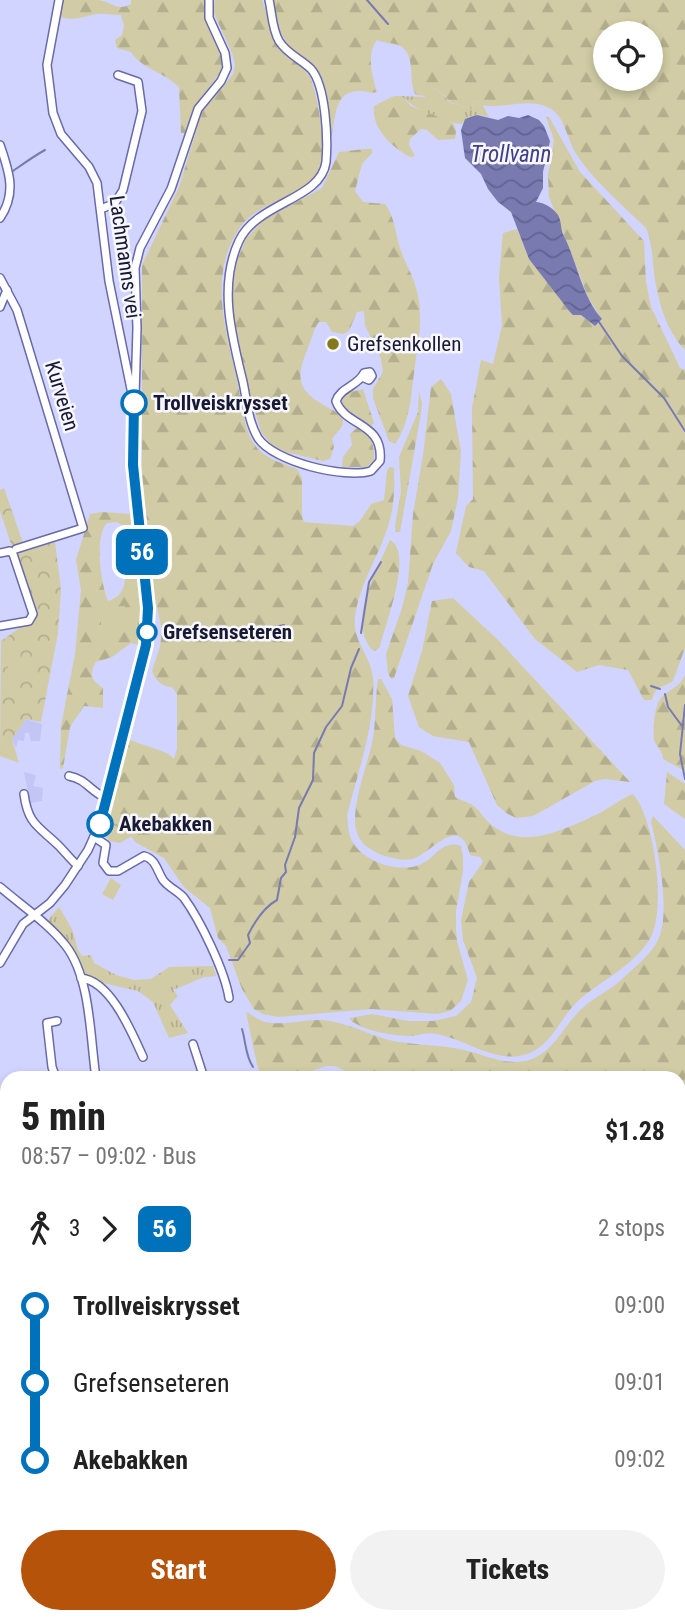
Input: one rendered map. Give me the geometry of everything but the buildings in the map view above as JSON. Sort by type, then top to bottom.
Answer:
[{"type":"street","name":"Lachmanns vei","points":[[59,0],[47,65],[53,113],[61,134],[93,174],[101,209],[109,281],[133,390]]},
{"type":"street","points":[[0,963],[20,928],[56,896],[78,866],[94,837],[146,645],[148,608],[133,465],[137,318],[135,274],[138,254],[172,189],[198,109],[221,81],[227,68],[225,53],[209,18],[209,0]]},
{"type":"street","points":[[269,0],[280,43],[312,70],[320,85],[326,153],[324,169],[318,182],[254,221],[240,238],[234,257],[229,322],[250,418],[259,439],[270,450],[286,458],[347,473],[371,471],[380,459],[376,439],[367,428],[342,411],[336,401],[342,391],[365,374]]},
{"type":"street","points":[[101,209],[115,203],[123,190],[142,111],[138,82],[118,75]]},
{"type":"street","points":[[0,145],[11,182],[8,203],[0,218]]},
{"type":"street","name":"Kurveien","points":[[0,278],[8,290],[24,333],[83,528],[13,550]]},
{"type":"street","points":[[0,307],[8,290]]},
{"type":"street","points":[[0,553],[13,550],[33,616],[29,621],[0,626]]},
{"type":"street","points":[[69,776],[83,780],[106,798]]},
{"type":"street","points":[[24,794],[32,821],[78,866]]},
{"type":"street","points":[[94,837],[106,845],[103,863],[109,871],[118,871],[141,856],[150,858],[164,882],[185,900],[219,962],[229,998]]},
{"type":"street","points":[[0,887],[66,946],[76,962],[81,978],[95,1071]]},
{"type":"street","points":[[81,978],[97,984],[122,1014],[143,1057]]},
{"type":"street","points":[[53,1071],[47,1023],[57,1021]]},
{"type":"street","points":[[193,1044],[202,1071]]},
{"type":"shaded area","points":[[26,719],[42,724],[40,741],[31,741],[29,733],[25,733],[24,741],[18,740],[16,748],[12,739]]},
{"type":"shaded area","points":[[24,772],[36,775],[33,786],[43,788],[42,801],[30,803]]},
{"type":"green space","points":[[62,0],[98,0],[122,7],[131,4],[131,0],[205,0],[204,13],[221,53],[222,70],[197,103],[185,133],[181,133],[179,87],[141,63],[131,52],[117,48],[115,40],[122,35],[124,26],[121,15],[99,14],[74,19],[60,17]]},
{"type":"green space","points":[[215,0],[262,0],[274,40],[281,50],[308,74],[318,105],[322,134],[321,167],[316,177],[307,184],[260,210],[241,226],[230,245],[224,264],[222,304],[244,420],[250,436],[263,453],[297,469],[302,478],[304,522],[353,526],[360,521],[371,504],[384,500],[387,470],[394,468],[391,516],[360,595],[355,617],[356,634],[372,670],[373,695],[365,747],[347,815],[350,835],[357,848],[364,855],[382,864],[411,867],[425,862],[443,847],[461,846],[463,871],[456,911],[456,929],[468,980],[461,1001],[450,1011],[437,1014],[371,1009],[278,1017],[254,1009],[242,989],[226,946],[218,938],[210,908],[184,887],[164,858],[135,842],[108,800],[127,739],[167,753],[174,759],[177,749],[177,694],[172,687],[159,682],[152,671],[162,631],[155,598],[142,486],[142,265],[179,187],[202,112],[233,74],[235,65],[232,53],[213,11]]},
{"type":"green space","points":[[273,0],[685,0],[685,350],[668,324],[660,303],[646,228],[582,162],[561,120],[553,110],[540,104],[498,106],[482,105],[475,100],[472,109],[452,103],[435,88],[428,96],[416,95],[408,54],[398,45],[377,40],[371,59],[377,92],[360,91],[345,95],[337,107],[331,138],[323,81],[314,65],[285,41]]},
{"type":"green space","points":[[435,88],[451,103],[472,109],[475,100],[481,102],[489,117],[474,116],[467,118],[462,124],[454,123],[422,110],[401,96],[424,97]]},
{"type":"green space","points":[[394,96],[401,96],[411,106],[453,123],[456,130],[455,139],[438,140],[427,130],[421,129],[410,139],[409,145],[415,156],[410,157],[403,153],[384,136],[374,114],[374,106]]},
{"type":"green space","points":[[546,117],[549,117],[580,172],[644,241],[646,282],[651,307],[680,368],[685,370],[685,648],[673,681],[657,690],[652,700],[644,700],[628,670],[599,665],[577,672],[535,639],[484,571],[469,567],[456,553],[466,506],[473,499],[472,408],[481,360],[493,364],[502,326],[499,277],[503,233],[517,229],[529,259],[574,315],[581,315],[595,326],[602,320],[588,297],[549,197],[548,175],[554,140]]},
{"type":"green space","points":[[372,149],[372,153],[362,164],[355,191],[363,202],[385,204],[388,209],[418,296],[419,331],[411,396],[404,426],[395,444],[389,441],[373,398],[373,389],[383,372],[381,359],[365,325],[364,311],[357,312],[349,331],[343,334],[332,332],[326,322],[319,322],[300,376],[307,392],[339,414],[343,421],[332,439],[334,447],[330,459],[323,461],[286,452],[271,444],[261,432],[237,348],[232,295],[237,260],[247,237],[264,220],[322,188],[339,152]]},
{"type":"green space","points":[[441,379],[451,394],[461,452],[458,498],[451,531],[433,564],[394,678],[391,679],[386,654],[408,583],[413,514],[431,387]]},
{"type":"green space","points":[[363,389],[374,423],[371,426],[344,407],[342,401],[347,393]]},
{"type":"green space","points":[[419,392],[421,413],[400,532],[396,532],[401,491],[399,457],[418,412]]},
{"type":"green space","points":[[358,427],[371,441],[374,460],[367,467],[342,467],[343,457],[352,445],[350,434]]},
{"type":"green space","points":[[4,488],[23,543],[12,547],[0,511],[0,490]]},
{"type":"green space","points":[[90,514],[131,514],[135,519],[145,609],[146,646],[131,643],[112,657],[96,662],[92,674],[94,680],[103,688],[103,708],[84,706],[70,727],[63,768],[60,769],[61,726],[75,654],[81,590],[76,560]],"holes":[[[117,522],[122,525],[121,558],[126,562],[125,580],[119,595],[108,601],[101,573],[101,538],[107,523]]]},
{"type":"green space","points":[[390,540],[397,547],[399,573],[380,647],[375,651],[365,637],[363,612],[365,599]]},
{"type":"green space","points":[[55,542],[61,590],[58,633],[41,722],[26,719],[12,739],[19,763],[0,756],[1,641],[35,617],[15,553]]},
{"type":"green space","points":[[453,598],[498,640],[630,782],[605,779],[595,781],[533,816],[516,818],[497,805],[469,742],[433,736],[419,727],[408,696],[422,651],[432,601]]},
{"type":"green space","points":[[125,606],[126,631],[114,631],[114,636],[101,636],[101,611],[112,611],[113,607]]},
{"type":"green space","points":[[12,655],[21,658],[26,666],[25,675],[15,682],[7,679],[8,666],[0,669],[4,659]]},
{"type":"green space","points":[[685,674],[685,771],[663,759],[654,740],[654,730],[659,700],[678,685]]},
{"type":"green space","points":[[378,679],[381,679],[392,699],[395,738],[401,745],[421,751],[440,763],[454,785],[455,797],[473,805],[489,823],[502,832],[528,837],[556,832],[596,815],[633,794],[641,806],[653,845],[656,867],[658,890],[654,929],[648,942],[633,959],[579,1000],[547,1041],[530,1053],[519,1056],[498,1055],[437,1034],[387,1034],[350,1020],[372,1014],[408,1021],[433,1021],[456,1016],[471,1002],[477,978],[463,940],[461,920],[469,882],[483,862],[480,857],[470,855],[465,842],[459,836],[452,836],[412,859],[395,859],[366,846],[357,832],[355,813],[373,738]]},
{"type":"green space","points":[[667,772],[685,784],[685,819],[664,804]]},
{"type":"green space","points":[[108,800],[123,816],[132,836],[120,843],[110,841],[105,835],[109,817]]},
{"type":"green space","points":[[653,816],[685,850],[685,1071],[345,1071],[332,1066],[312,1071],[260,1071],[246,1012],[272,1023],[332,1021],[389,1040],[458,1049],[503,1061],[518,1062],[535,1058],[552,1045],[578,1012],[621,980],[657,942],[661,931],[664,900],[651,822]]},
{"type":"green space","points":[[111,878],[121,885],[113,900],[102,894]]},
{"type":"green space","points":[[59,907],[72,929],[82,956],[91,955],[94,963],[116,975],[134,980],[151,979],[169,967],[213,966],[216,976],[204,977],[173,990],[178,996],[170,1005],[188,1033],[169,1038],[153,1002],[138,991],[99,982],[83,974],[66,943],[48,920]]},
{"type":"water","name":"Trollvann","points":[[477,115],[498,120],[508,116],[519,118],[528,115],[539,120],[544,126],[550,141],[543,172],[543,188],[536,202],[548,206],[558,215],[589,300],[602,319],[595,326],[581,315],[573,315],[570,312],[529,259],[511,212],[498,202],[481,174],[465,158],[461,130],[465,119]]},
{"type":"waterway","points":[[367,0],[388,24]]},
{"type":"waterway","points":[[13,171],[45,150]]},
{"type":"waterway","points":[[599,322],[622,356],[664,398],[685,431]]},
{"type":"waterway","points":[[361,633],[369,582],[381,562]]},
{"type":"waterway","points":[[221,627],[244,633],[284,625]]},
{"type":"waterway","points":[[229,960],[238,960],[250,943],[248,935],[257,920],[268,906],[277,900],[281,878],[286,872],[285,865],[295,837],[299,808],[313,780],[314,753],[326,727],[342,706],[351,668],[359,649]]},
{"type":"waterway","points":[[651,686],[660,689]]},
{"type":"waterway","points":[[665,694],[668,707],[682,726]]},
{"type":"waterway","points":[[685,705],[680,754],[685,779]]},
{"type":"waterway","points":[[242,1029],[253,1067]]},
{"type":"bus line","name":"56","points":[[100,824],[146,645],[148,608],[133,465],[134,403]]},
{"type":"place","name":"Grefsenkollen","points":[[333,344]]},
{"type":"place","name":"Trollveiskrysset","points":[[134,403]]},
{"type":"place","name":"Grefsenseteren","points":[[147,632]]},
{"type":"place","name":"Akebakken","points":[[100,824]]}]
